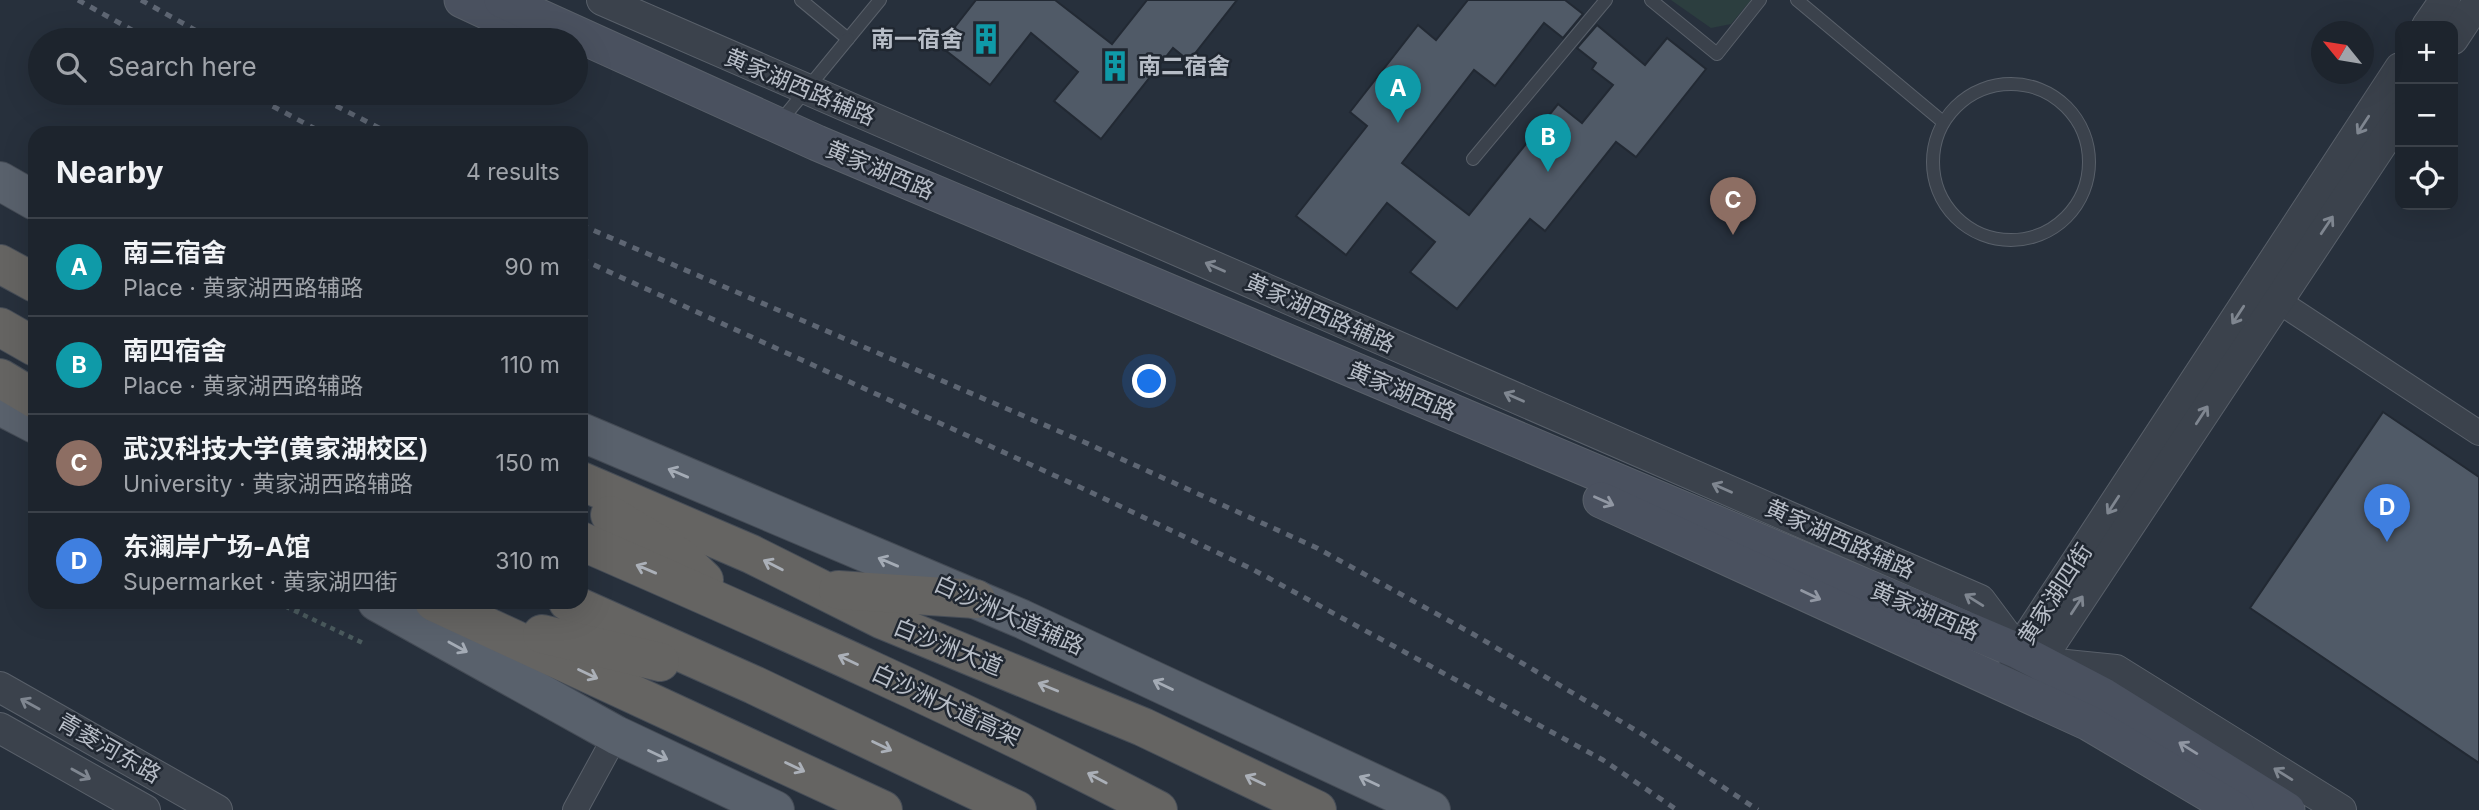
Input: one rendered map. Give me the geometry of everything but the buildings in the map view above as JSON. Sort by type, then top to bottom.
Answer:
[{"type":"highway","points":[[0,239],[28,252]]},
{"type":"highway","points":[[0,264],[28,279]]},
{"type":"highway","points":[[0,327],[28,343]]},
{"type":"highway","points":[[0,378],[28,395]]},
{"type":"highway","name":"白沙洲大道","points":[[588,484],[751,554],[883,620],[1143,726],[1317,810]]},
{"type":"highway","points":[[588,502],[681,558],[731,606]]},
{"type":"highway","points":[[588,544],[731,606]]},
{"type":"highway","points":[[821,589],[976,599]]},
{"type":"highway","name":"白沙洲大道高架","points":[[731,606],[1047,752],[1158,810]]},
{"type":"highway","points":[[449,609],[775,757],[883,810]]},
{"type":"highway","points":[[451,609],[754,684]]},
{"type":"highway","points":[[584,609],[754,684],[1017,810]]},
{"type":"main road","points":[[462,0],[522,28]]},
{"type":"main road","name":"黄家湖西路","points":[[502,0],[563,28]]},
{"type":"main road","name":"黄家湖西路","points":[[588,39],[777,126],[2028,657],[2104,696],[2287,810]]},
{"type":"main road","name":"黄家湖西路","points":[[588,59],[719,119],[1141,295],[1663,528],[2089,723],[2236,810]]},
{"type":"main road","points":[[0,181],[28,197]]},
{"type":"main road","points":[[0,406],[28,420]]},
{"type":"main road","name":"白沙洲大道辅路","points":[[588,435],[976,599],[1431,810]]},
{"type":"main road","points":[[390,609],[616,735],[775,810]]},
{"type":"street","name":"黄家湖西路辅路","points":[[602,0],[1980,600],[2028,657]]},
{"type":"street","points":[[2430,21],[2445,0]]},
{"type":"street","points":[[2458,32],[2479,0]]},
{"type":"street","name":"黄家湖四街","points":[[2009,687],[2267,294],[2395,76]]},
{"type":"street","name":"黄家湖四街","points":[[2267,294],[2395,124]]},
{"type":"street","points":[[2267,294],[2479,433]]},
{"type":"street","points":[[2028,657],[2116,670],[2340,810]]},
{"type":"street","name":"青菱河东路","points":[[0,687],[217,810]]},
{"type":"street","name":"青菱河东路","points":[[0,728],[145,810]]},
{"type":"street","points":[[575,810],[616,735]]},
{"type":"lane","points":[[801,0],[848,39]]},
{"type":"lane","points":[[777,126],[880,0]]},
{"type":"lane","points":[[1473,159],[1606,0]]},
{"type":"lane","points":[[1651,0],[1717,54],[1760,0]]},
{"type":"lane","points":[[1797,0],[1943,122]]},
{"type":"lane","points":[[2005,83],[2030,85],[2053,95],[2072,112],[2084,134],[2089,159],[2086,184],[2076,207],[2056,226],[2032,237],[2006,241],[1980,235],[1957,220],[1941,199],[1933,174],[1933,147],[1943,122],[1959,102],[1981,89],[2005,83]]},
{"type":"path","points":[[289,609],[363,643]]},
{"type":"path","points":[[296,613],[298,609]]},
{"type":"shaded area","points":[[1671,0],[1751,0],[1731,24],[1711,28]]},
{"type":"railway","points":[[78,0],[128,28]]},
{"type":"railway","points":[[141,0],[191,28]]},
{"type":"railway","points":[[270,105],[310,126]]},
{"type":"railway","points":[[334,105],[375,126]]},
{"type":"railway","points":[[588,228],[1084,442],[1317,548],[1473,634],[1642,734],[1758,810]]},
{"type":"railway","points":[[588,262],[1084,489],[1252,569],[1603,760],[1677,810]]},
{"type":"place","name":"南一宿舍","points":[[986,39]]},
{"type":"place","name":"南二宿舍","points":[[1115,66]]},
{"type":"place","name":"南三宿舍","points":[[1398,123]]},
{"type":"place","name":"南四宿舍","points":[[1548,172]]},
{"type":"place","name":"武汉科技大学(黄家湖校区)","points":[[1733,235]]},
{"type":"place","name":"东澜岸广场-A馆","points":[[2387,542]]}]
